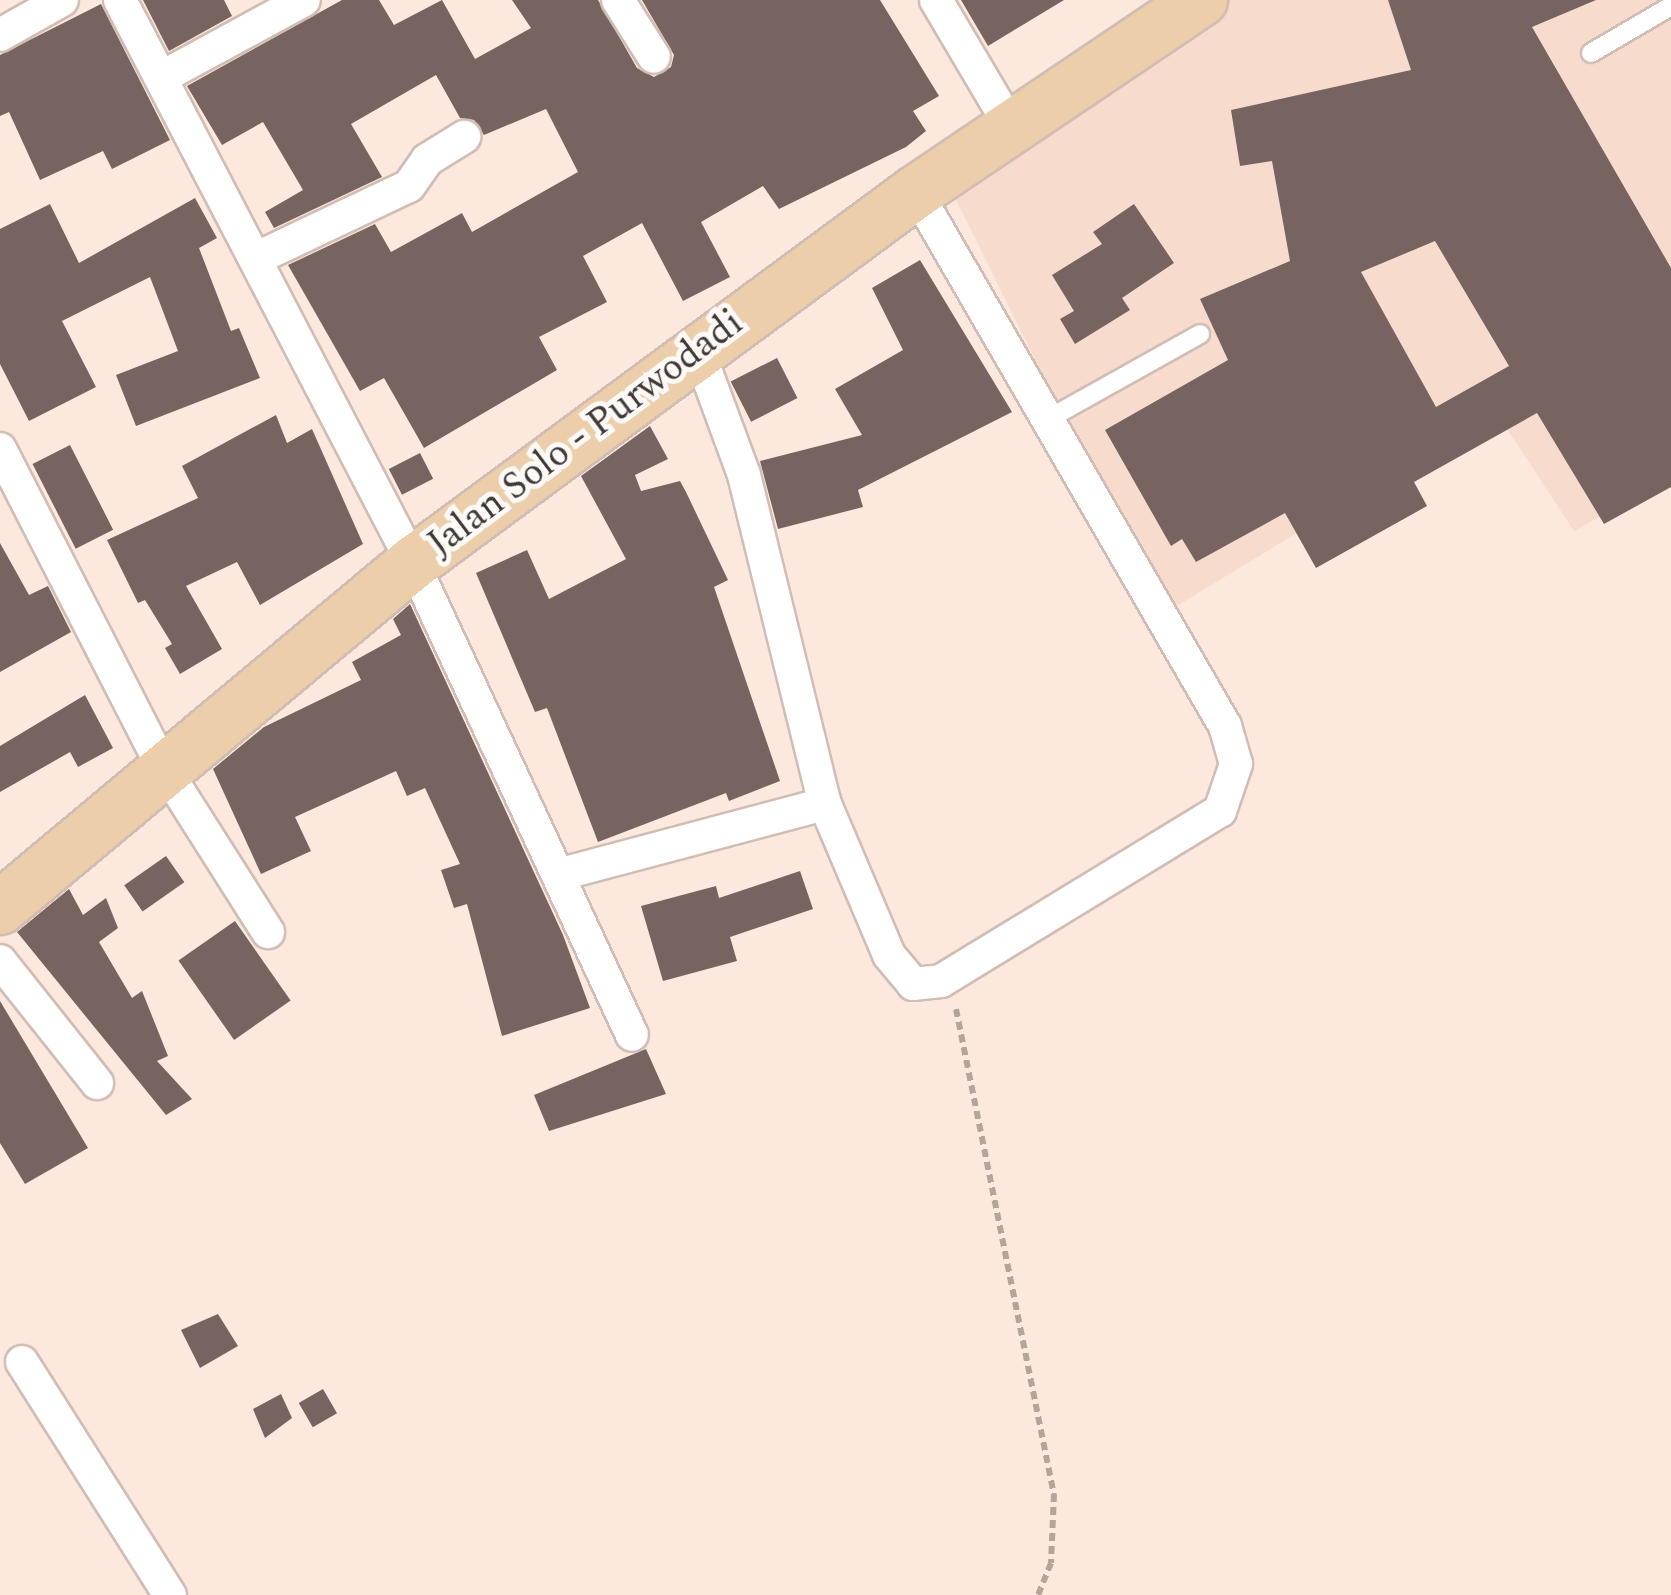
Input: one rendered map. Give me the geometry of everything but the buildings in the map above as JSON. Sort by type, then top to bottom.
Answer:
[{"type":"main road","name":"Jalan Solo - Purwodadi","points":[[0,908],[162,766],[413,563],[916,192],[1201,0]]},
{"type":"street","points":[[0,35],[62,0]]},
{"type":"street","points":[[120,0],[164,76],[413,563],[632,1035]]},
{"type":"street","points":[[164,76],[304,0]]},
{"type":"street","points":[[618,0],[654,57]]},
{"type":"street","points":[[936,0],[1013,130]]},
{"type":"street","points":[[256,259],[409,186],[427,160],[464,137]]},
{"type":"street","points":[[698,350],[744,475],[826,804],[888,955],[913,984],[940,981],[1220,811],[1236,764],[1225,726],[916,192]]},
{"type":"street","points":[[0,449],[162,766],[268,932]]},
{"type":"street","points":[[560,874],[826,804]]},
{"type":"street","points":[[0,961],[97,1083]]},
{"type":"street","points":[[22,1362],[170,1595]]},
{"type":"lane","points":[[1590,53],[1670,3]]},
{"type":"lane","points":[[1050,418],[1200,334]]},
{"type":"path","points":[[940,981],[956,1006],[1054,1494],[1052,1563],[1038,1595]]},
{"type":"shaded area","points":[[1201,0],[1671,0],[1671,478],[1574,531],[1496,412],[1162,615],[944,176]]}]
